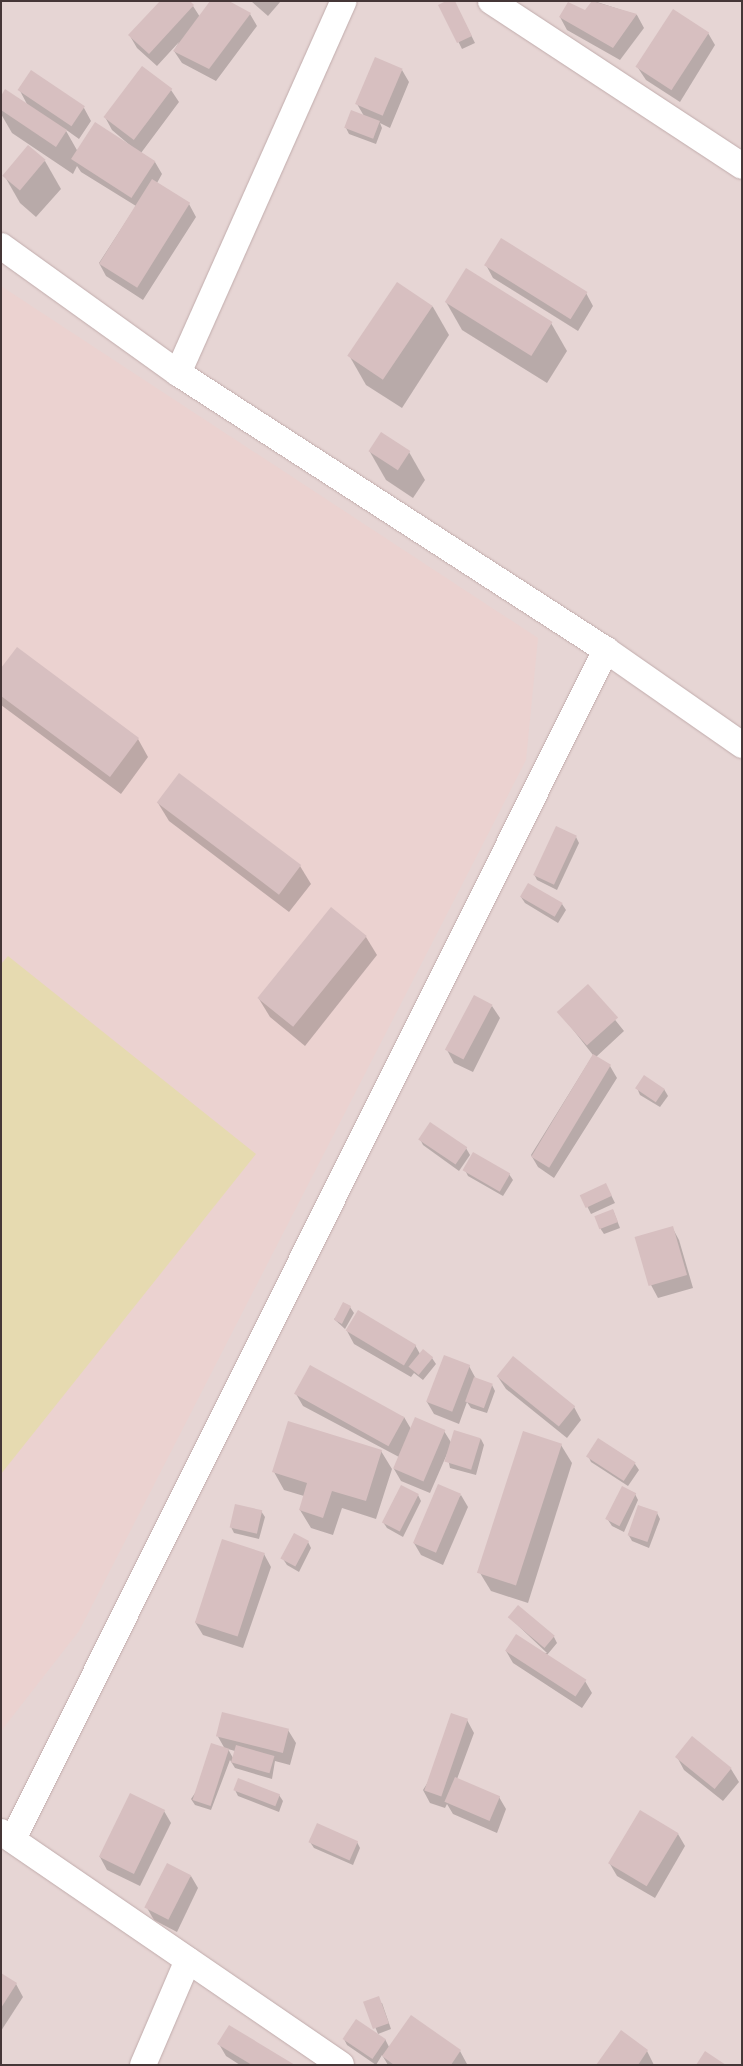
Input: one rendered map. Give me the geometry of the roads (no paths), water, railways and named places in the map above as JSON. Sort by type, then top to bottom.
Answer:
[{"type":"street","points":[[178,373],[344,1]]},
{"type":"street","points":[[491,1],[742,166]]},
{"type":"street","points":[[1,246],[178,373],[606,650],[742,745]]},
{"type":"street","points":[[341,2065],[7,1836],[606,650]]},
{"type":"street","points":[[143,2065],[188,1960]]}]
